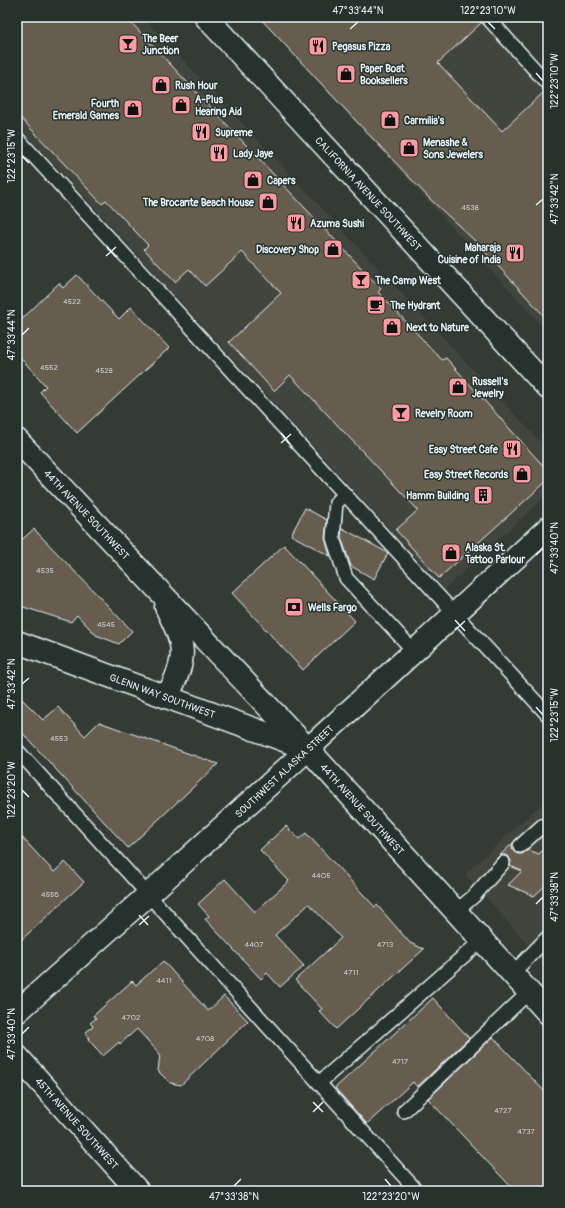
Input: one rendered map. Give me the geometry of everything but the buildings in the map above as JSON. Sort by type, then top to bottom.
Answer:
[{"type":"street","name":"CALIFORNIA AVENUE SOUTHWEST","points":[[206,17],[548,388]]},
{"type":"street","name":"44TH AVENUE SOUTHWEST","points":[[17,440],[308,749],[455,912],[548,1012]]},
{"type":"street","name":"SOUTHWEST ALASKA STREET","points":[[17,1012],[149,894],[548,528]]},
{"type":"street","name":"44TH AVENUE SOUTHWEST","points":[[158,589],[178,632],[182,645],[182,657],[178,675],[167,697]]},
{"type":"street","name":"GLENN WAY SOUTHWEST","points":[[17,642],[308,749]]},
{"type":"street","name":"45TH AVENUE SOUTHWEST","points":[[17,1056],[138,1191]]},
{"type":"lane","points":[[487,17],[548,84]]},
{"type":"lane","points":[[17,138],[548,715]]},
{"type":"lane","points":[[345,494],[336,503],[333,538],[346,578],[414,652]]},
{"type":"lane","points":[[17,750],[417,1191]]},
{"type":"lane","points":[[520,846],[542,826],[548,825]]},
{"type":"lane","points":[[455,912],[474,896],[503,863]]},
{"type":"lane","points":[[512,974],[548,937]]},
{"type":"lane","points":[[319,1083],[482,940]]},
{"type":"lane","points":[[404,1111],[529,992]]},
{"type":"shaded area","points":[[17,17],[143,17],[548,450],[548,494],[445,589],[17,124]]},
{"type":"shaded area","points":[[259,17],[481,17],[548,90],[548,332]]},
{"type":"shaded area","points":[[548,798],[548,967],[465,874]]},
{"type":"place","name":"The Beer Junction","points":[[128,44]]},
{"type":"place","name":"Pegasus Pizza","points":[[318,46]]},
{"type":"place","name":"Paper Boat Booksellers","points":[[346,74]]},
{"type":"place","name":"Rush Hour","points":[[161,85]]},
{"type":"place","name":"A-Plus Hearing Aid","points":[[181,105]]},
{"type":"place","name":"Fourth Emerald Games","points":[[133,109]]},
{"type":"place","name":"Carmilia's","points":[[390,120]]},
{"type":"place","name":"Supreme","points":[[201,132]]},
{"type":"place","name":"Menashe & Sons Jewelers","points":[[409,148]]},
{"type":"place","name":"Lady Jaye","points":[[219,153]]},
{"type":"place","name":"Capers","points":[[253,180]]},
{"type":"place","name":"The Brocante Beach House","points":[[268,202]]},
{"type":"place","name":"Azuma Sushi","points":[[296,223]]},
{"type":"place","name":"Discovery Shop","points":[[333,249]]},
{"type":"place","name":"Maharaja Cuisine of India","points":[[515,253]]},
{"type":"place","name":"The Camp West","points":[[361,280]]},
{"type":"place","name":"The Hydrant","points":[[376,305]]},
{"type":"place","name":"Next to Nature","points":[[392,327]]},
{"type":"place","name":"Russell's Jewelry","points":[[458,387]]},
{"type":"place","name":"Revelry Room","points":[[401,413]]},
{"type":"place","name":"Easy Street Cafe","points":[[512,449]]},
{"type":"place","name":"Easy Street Records","points":[[522,474]]},
{"type":"place","name":"Hamm Building","points":[[483,495]]},
{"type":"place","name":"Alaska St. Tattoo Parlour","points":[[451,553]]},
{"type":"place","name":"Wells Fargo","points":[[294,607]]}]
